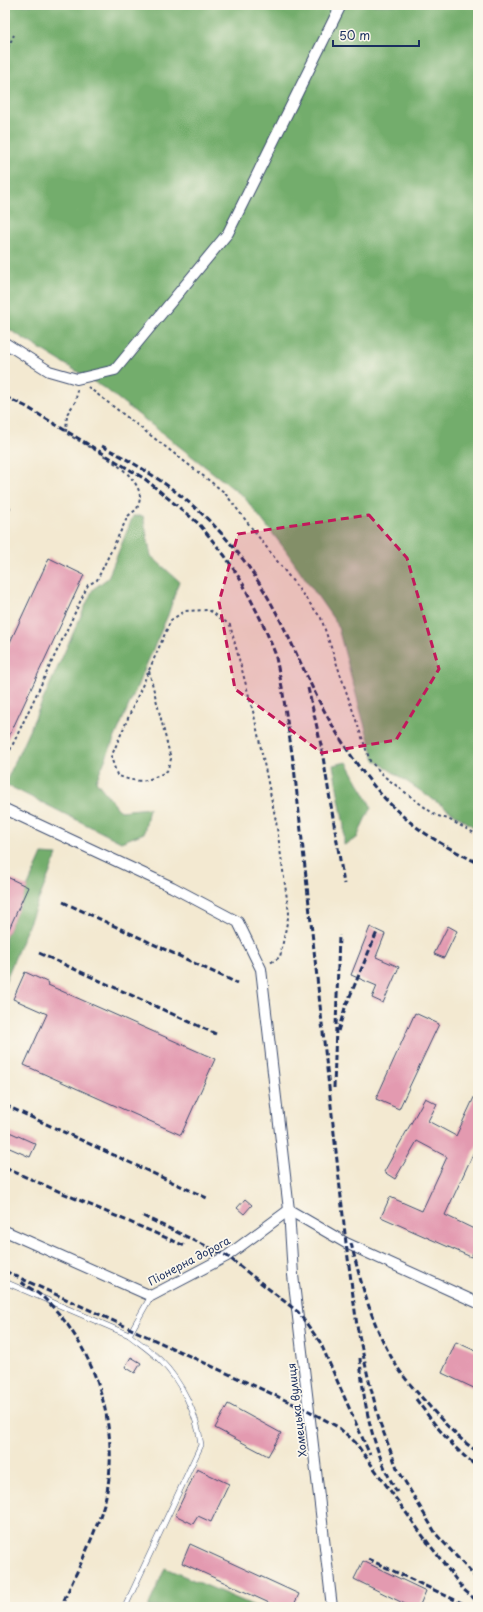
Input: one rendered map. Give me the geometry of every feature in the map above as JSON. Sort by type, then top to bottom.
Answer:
[{"type":"street","points":[[5,343],[49,371],[77,379],[115,370],[228,233],[341,5]]},
{"type":"street","name":"Хомецька вулиця","points":[[5,809],[172,887],[238,922],[261,969],[289,1210],[293,1275],[332,1607]]},
{"type":"street","points":[[289,1210],[346,1243],[478,1303]]},
{"type":"street","name":"Піонерна дорога","points":[[5,1231],[151,1296],[227,1256],[289,1210]]},
{"type":"lane","points":[[5,1282],[129,1336],[160,1360],[184,1390],[199,1433],[201,1445],[125,1607]]},
{"type":"lane","points":[[129,1336],[151,1296]]},
{"type":"path","points":[[5,53],[14,35]]},
{"type":"path","points":[[5,761],[88,585],[97,580],[128,516],[137,509],[140,496],[134,480],[123,468],[66,433],[67,414],[76,401],[77,379]]},
{"type":"path","points":[[77,379],[224,492],[321,618],[370,761],[385,777],[435,815],[448,819],[478,835]]},
{"type":"path","points":[[149,671],[171,758],[167,771],[152,780],[130,781],[117,775],[111,757],[171,620],[186,611],[209,610],[230,625],[254,715],[276,822],[289,913],[280,957],[261,969]]},
{"type":"highlighted area","points":[[369,515],[407,558],[439,669],[396,740],[322,753],[235,689],[219,602],[238,534]]},
{"type":"green space","points":[[5,5],[478,5],[478,830],[375,760],[337,624],[284,548],[244,497],[107,390],[5,327]]},
{"type":"green space","points":[[133,516],[143,516],[151,556],[179,581],[168,615],[96,781],[120,811],[149,808],[144,833],[121,842],[5,784],[93,589],[108,578]]},
{"type":"green space","points":[[347,762],[372,808],[365,819],[357,838],[344,845],[344,826],[333,765]]},
{"type":"green space","points":[[42,854],[57,855],[5,982],[5,938]]},
{"type":"green space","points":[[165,1568],[257,1607],[148,1607]]},
{"type":"building","points":[[49,558],[84,575],[5,745],[5,653]]},
{"type":"building","points":[[5,876],[28,887],[5,938]]},
{"type":"building","points":[[448,926],[457,931],[444,958],[434,954]]},
{"type":"building","points":[[370,927],[385,934],[376,957],[399,967],[383,1003],[372,998],[377,986],[351,975]]},
{"type":"building","points":[[25,972],[49,983],[48,985],[215,1059],[181,1135],[24,1065],[47,1014],[13,999]]},
{"type":"building","points":[[415,1013],[439,1024],[399,1109],[376,1099]]},
{"type":"building","points":[[478,1089],[478,1143],[445,1215],[478,1231],[478,1242],[471,1257],[381,1217],[390,1197],[422,1211],[447,1157],[417,1141],[395,1179],[384,1172],[425,1098],[437,1104],[428,1121],[456,1136]]},
{"type":"building","points":[[5,1130],[36,1144],[30,1157],[5,1146]]},
{"type":"building","points":[[245,1199],[252,1205],[244,1214],[237,1208]]},
{"type":"building","points":[[456,1342],[478,1352],[478,1390],[442,1373]]},
{"type":"building","points":[[131,1357],[141,1363],[135,1373],[125,1367]]},
{"type":"building","points":[[228,1404],[281,1433],[268,1456],[215,1428]]},
{"type":"building","points":[[197,1469],[229,1484],[211,1522],[198,1516],[193,1524],[175,1515]]},
{"type":"building","points":[[190,1544],[299,1594],[293,1607],[278,1607],[182,1563]]},
{"type":"building","points":[[363,1561],[426,1591],[419,1607],[411,1607],[354,1579]]},
{"type":"railway","points":[[5,397],[25,406],[145,479],[199,524],[225,556],[242,582],[264,626],[275,653],[282,687],[294,767],[346,1243],[357,1326],[368,1377],[380,1423],[397,1468],[436,1534],[478,1580]]},
{"type":"railway","points":[[102,446],[148,472],[169,486],[207,519],[224,537],[241,556],[265,592],[326,715],[347,750],[372,784],[385,799],[415,826],[430,837],[478,863]]},
{"type":"railway","points":[[5,506],[11,509]]},
{"type":"railway","points":[[308,688],[321,745],[344,884]]},
{"type":"railway","points":[[63,902],[237,983]]},
{"type":"railway","points":[[338,1031],[345,1008],[377,932]]},
{"type":"railway","points":[[334,1088],[339,935]]},
{"type":"railway","points":[[39,953],[216,1034]]},
{"type":"railway","points":[[5,1105],[209,1199]]},
{"type":"railway","points":[[5,1168],[185,1246]]},
{"type":"railway","points":[[143,1216],[227,1256],[298,1312],[320,1342],[370,1455]]},
{"type":"railway","points":[[351,1243],[363,1289],[373,1318],[397,1367],[442,1420],[459,1437],[478,1452]]},
{"type":"railway","points":[[5,1271],[309,1411],[338,1427],[355,1442],[428,1543]]},
{"type":"railway","points":[[21,1282],[46,1300],[64,1320],[79,1343],[92,1368],[101,1394],[107,1422],[110,1450],[109,1477],[104,1504],[90,1543],[61,1607]]},
{"type":"railway","points":[[360,1358],[361,1375],[371,1427],[382,1460],[397,1492]]},
{"type":"railway","points":[[416,1399],[452,1444],[478,1467]]},
{"type":"railway","points":[[426,1540],[463,1589],[478,1602]]},
{"type":"railway","points":[[368,1559],[470,1607]]}]
